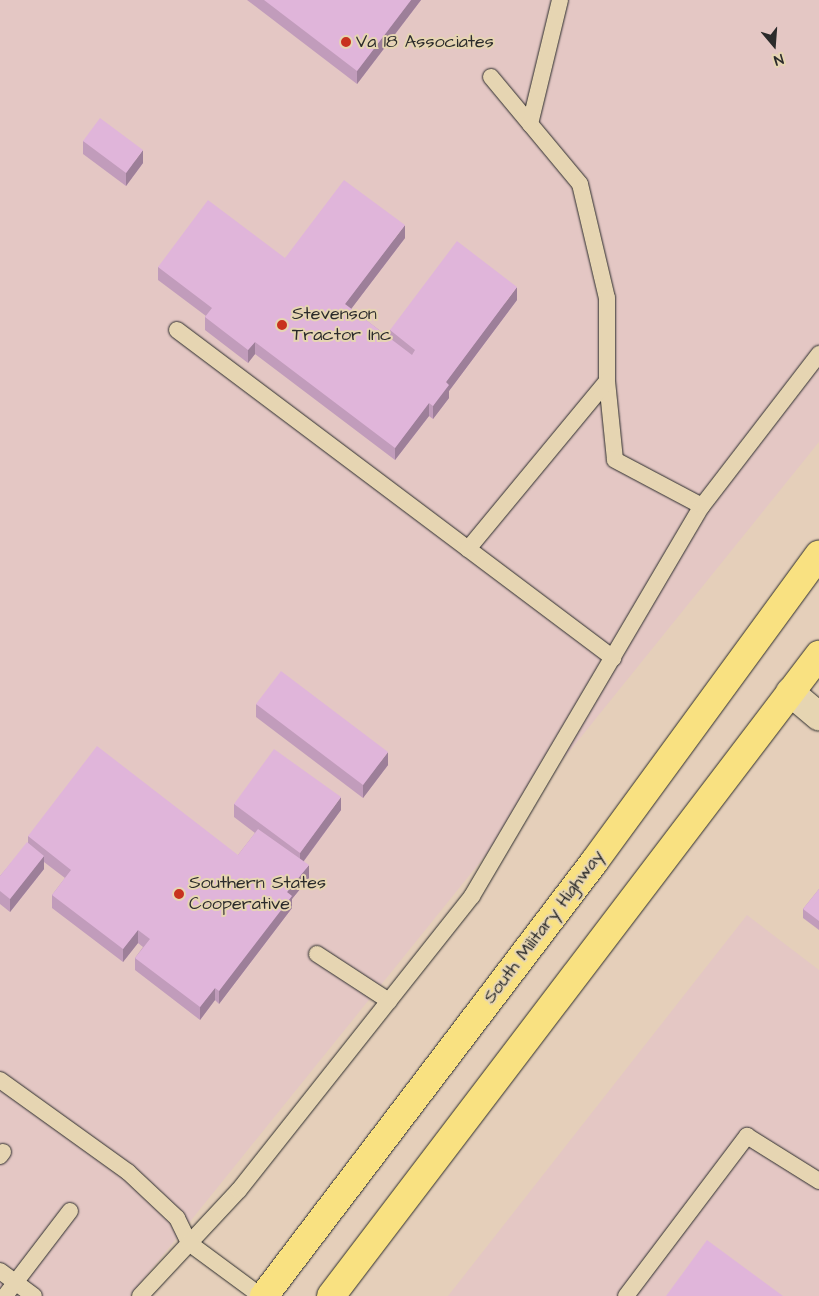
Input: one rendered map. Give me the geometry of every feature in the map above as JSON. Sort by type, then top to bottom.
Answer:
[{"type":"main road","name":"South Military Highway","points":[[262,1296],[594,862],[819,555]]},
{"type":"main road","points":[[331,1296],[819,655]]},
{"type":"street","points":[[790,692],[819,716]]},
{"type":"lane","points":[[530,124],[560,0]]},
{"type":"lane","points":[[492,77],[580,184],[607,298],[607,381],[615,460],[702,506]]},
{"type":"lane","points":[[177,330],[613,658]]},
{"type":"lane","points":[[140,1296],[240,1190],[472,896],[702,506],[819,354]]},
{"type":"lane","points":[[468,549],[607,381]]},
{"type":"lane","points":[[317,954],[389,1001]]},
{"type":"lane","points":[[0,1080],[128,1172],[177,1218],[189,1243],[262,1296]]},
{"type":"lane","points":[[626,1296],[748,1136],[819,1181]]},
{"type":"lane","points":[[4,1296],[70,1211]]},
{"type":"lane","points":[[0,1271],[34,1296]]},
{"type":"shaded area","points":[[0,0],[819,0],[819,442],[130,1296],[0,1296]]},
{"type":"shaded area","points":[[747,915],[819,970],[819,1296],[448,1296]]},
{"type":"building","name":"Va 18 Associates","points":[[264,0],[411,0],[357,71]]},
{"type":"building","points":[[100,118],[143,150],[126,173],[83,141]]},
{"type":"building","name":"Stevenson Tractor Inc","points":[[344,180],[405,225],[345,304],[412,355],[415,350],[390,330],[457,241],[517,287],[446,382],[449,385],[433,406],[429,403],[395,448],[255,342],[248,350],[205,317],[212,308],[158,267],[208,200],[285,258]]},
{"type":"building","points":[[281,671],[388,752],[363,785],[256,704]]},
{"type":"building","name":"Southern States Cooperative","points":[[97,746],[238,855],[258,829],[309,865],[287,892],[292,896],[219,991],[215,988],[200,1007],[135,958],[150,939],[138,930],[123,949],[52,895],[71,870],[28,836]]},
{"type":"building","points":[[274,749],[341,797],[300,853],[234,804]]},
{"type":"building","points":[[27,842],[44,856],[10,899],[0,891],[0,876]]},
{"type":"building","points":[[819,889],[819,921],[803,909]]},
{"type":"building","points":[[707,1240],[783,1296],[666,1296]]},
{"type":"place","name":"Va 18 Associates","points":[[346,42]]},
{"type":"place","name":"Stevenson Tractor Inc","points":[[282,325]]},
{"type":"place","name":"Southern States Cooperative","points":[[179,894]]}]
